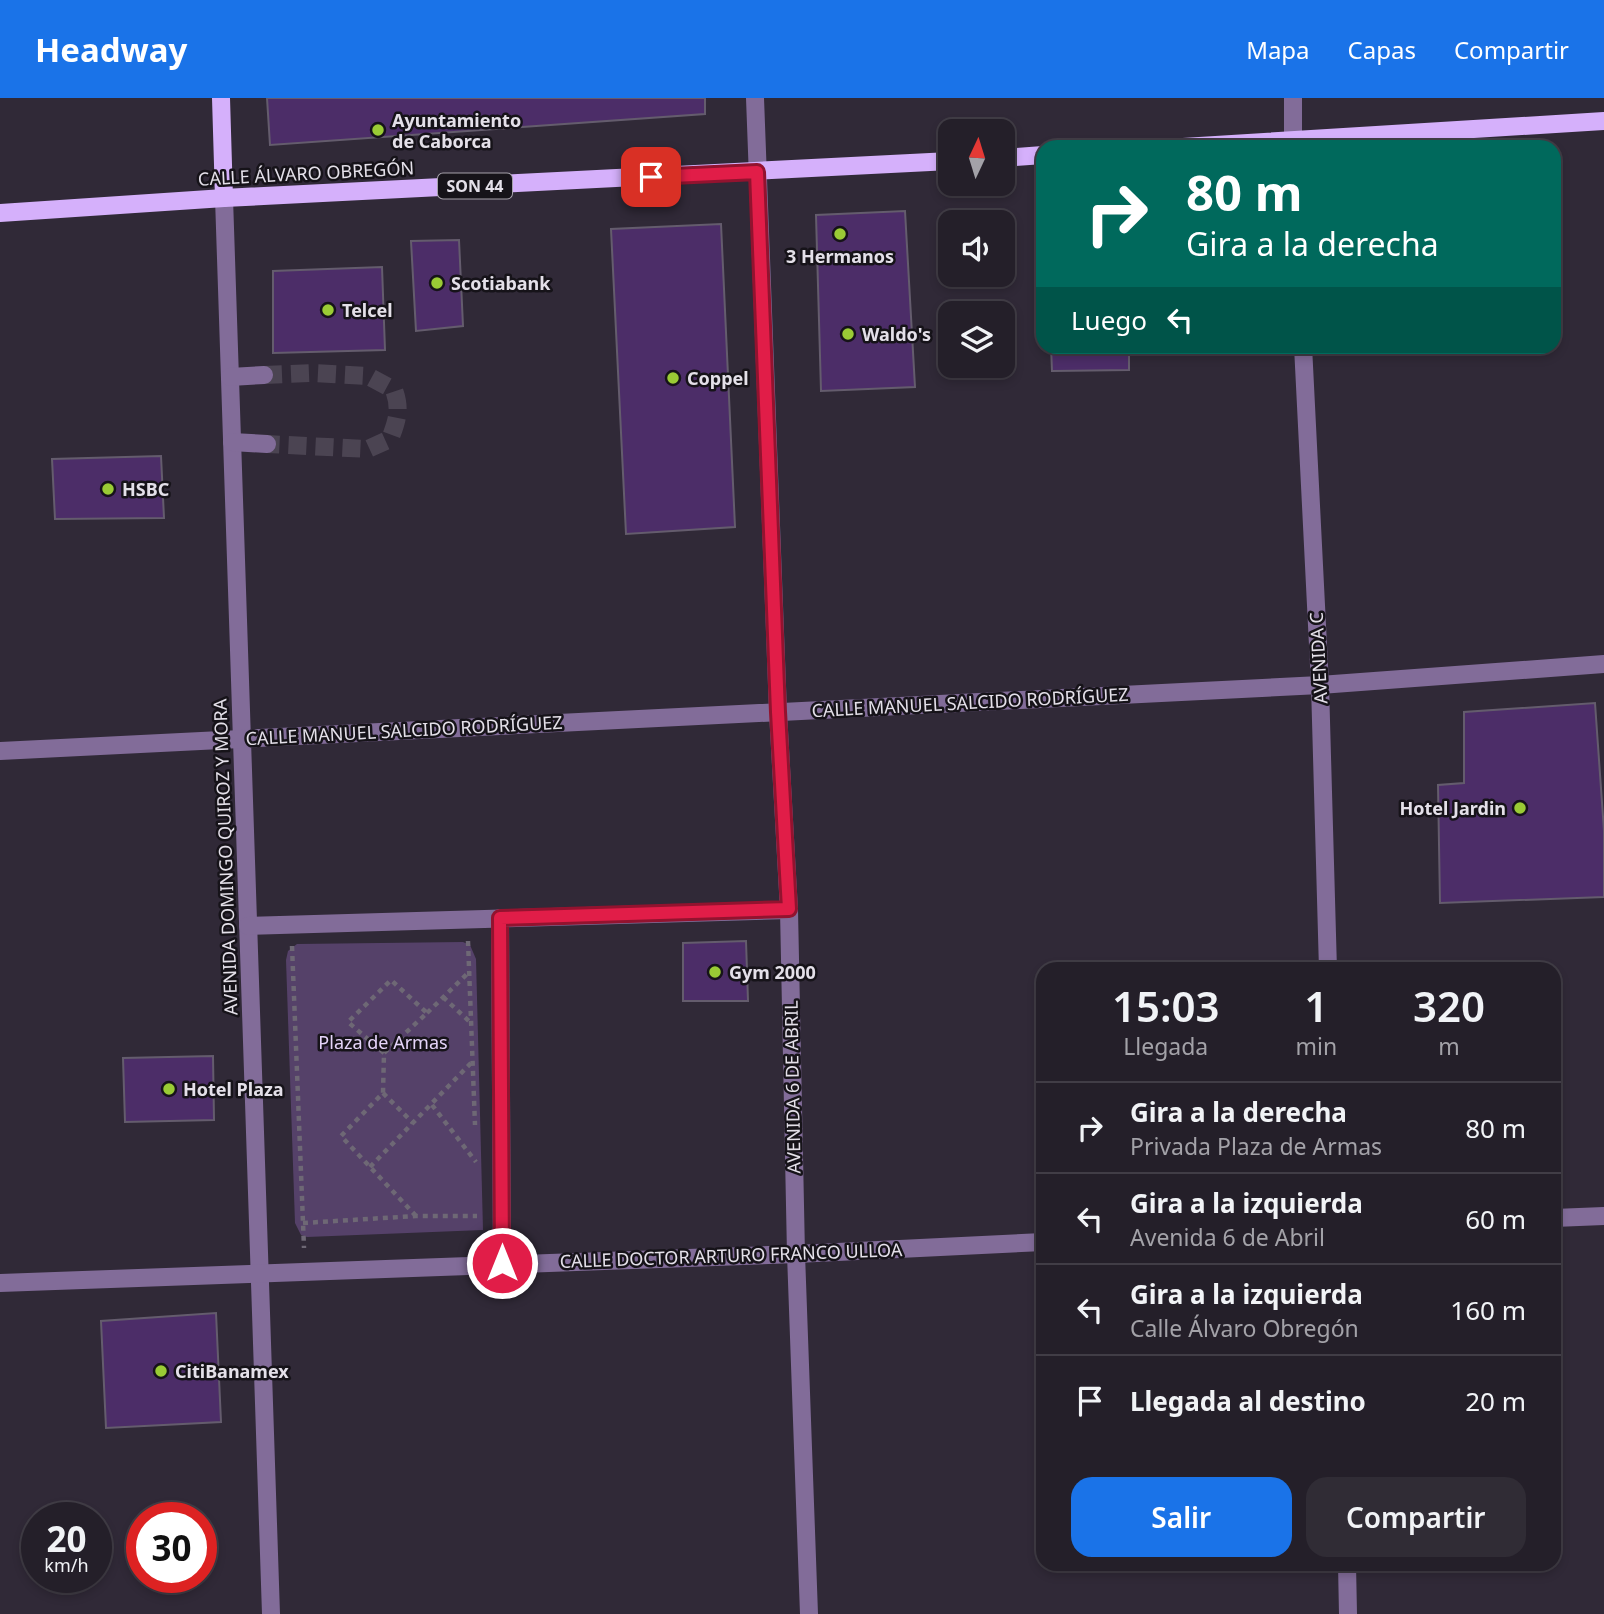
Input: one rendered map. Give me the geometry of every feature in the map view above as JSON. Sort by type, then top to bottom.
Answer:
[{"type":"main road","name":"AVENIDA DOMINGO QUIROZ Y MORA","points":[[220,98],[224,198]]},
{"type":"main road","points":[[1347,140],[1604,121]]},
{"type":"main road","points":[[1015,157],[1036,156]]},
{"type":"main road","name":"CALLE ÁLVARO OBREGÓN","points":[[0,213],[224,198],[938,162]]},
{"type":"street","name":"AVENIDA 6 DE ABRIL","points":[[755,98],[778,712],[789,909],[796,1254],[809,1614]]},
{"type":"street","points":[[1293,98],[1293,140]]},
{"type":"street","name":"AVENIDA DOMINGO QUIROZ Y MORA","points":[[224,198],[271,1614]]},
{"type":"street","name":"AVENIDA C","points":[[1303,354],[1320,685],[1328,962]]},
{"type":"street","points":[[230,377],[264,375]]},
{"type":"street","points":[[232,442],[267,444]]},
{"type":"street","name":"CALLE MANUEL SALCIDO RODRÍGUEZ","points":[[0,751],[1320,685],[1604,664]]},
{"type":"street","points":[[248,926],[789,909]]},
{"type":"street","points":[[500,918],[502,1263]]},
{"type":"street","points":[[1561,1218],[1604,1216]]},
{"type":"street","name":"CALLE DOCTOR ARTURO FRANCO ULLOA","points":[[0,1283],[796,1254],[1036,1242]]},
{"type":"street","points":[[1347,1571],[1348,1614]]},
{"type":"path","points":[[467,919],[475,1138]]},
{"type":"path","points":[[291,924],[305,1271]]},
{"type":"path","points":[[416,1216],[341,1136],[383,1093],[384,1053],[470,971]]},
{"type":"path","points":[[384,1053],[348,1022],[391,980],[427,1013]]},
{"type":"path","points":[[443,997],[470,1023]]},
{"type":"path","points":[[370,1167],[472,1063]]},
{"type":"path","points":[[383,1093],[413,1123]]},
{"type":"path","points":[[432,1105],[476,1162],[476,1150]]},
{"type":"path","points":[[477,1203],[478,1264]]},
{"type":"path","points":[[303,1223],[416,1216],[477,1216]]},
{"type":"green space","name":"Plaza de Armas","points":[[463,942],[470,945],[476,959],[483,1230],[307,1237],[301,1235],[295,1223],[286,960],[288,951],[297,944]]},
{"type":"building","name":"Ayuntamiento de Caborca","points":[[267,98],[705,98],[705,114],[270,145]]},
{"type":"building","points":[[905,211],[915,387],[821,391],[816,215]]},
{"type":"building","name":"Coppel","points":[[721,224],[735,527],[626,534],[611,229]]},
{"type":"building","name":"Scotiabank","points":[[459,240],[463,326],[416,331],[411,241]]},
{"type":"building","name":"Telcel","points":[[382,267],[385,350],[273,353],[273,271]]},
{"type":"building","points":[[1051,354],[1129,354],[1129,370],[1052,371]]},
{"type":"building","name":"HSBC","points":[[161,456],[164,518],[55,519],[52,459]]},
{"type":"building","name":"Hotel Jardin","points":[[1595,703],[1604,831],[1604,897],[1440,903],[1438,785],[1464,783],[1464,712]]},
{"type":"building","name":"Gym 2000","points":[[746,941],[748,1001],[683,1001],[683,943]]},
{"type":"building","name":"Hotel Plaza","points":[[213,1056],[214,1120],[125,1122],[123,1058]]},
{"type":"building","name":"CitiBanamex","points":[[216,1313],[221,1422],[106,1428],[101,1321]]},
{"type":"tunnel","points":[[264,375],[312,373],[368,376],[394,390],[398,409],[390,439],[368,449],[267,444]]},
{"type":"place","name":"Ayuntamiento de Caborca","points":[[378,130]]},
{"type":"place","name":"3 Hermanos","points":[[840,234]]},
{"type":"place","name":"Scotiabank","points":[[437,283]]},
{"type":"place","name":"Telcel","points":[[328,310]]},
{"type":"place","name":"Waldo's","points":[[848,334]]},
{"type":"place","name":"Coppel","points":[[673,378]]},
{"type":"place","name":"HSBC","points":[[108,489]]},
{"type":"place","name":"Hotel Jardin","points":[[1520,808]]},
{"type":"place","name":"Gym 2000","points":[[715,972]]},
{"type":"place","name":"Hotel Plaza","points":[[169,1089]]},
{"type":"place","name":"CitiBanamex","points":[[161,1371]]},
{"type":"route","points":[[502,1263],[500,918],[789,909],[778,712],[757,172],[651,177]]}]
